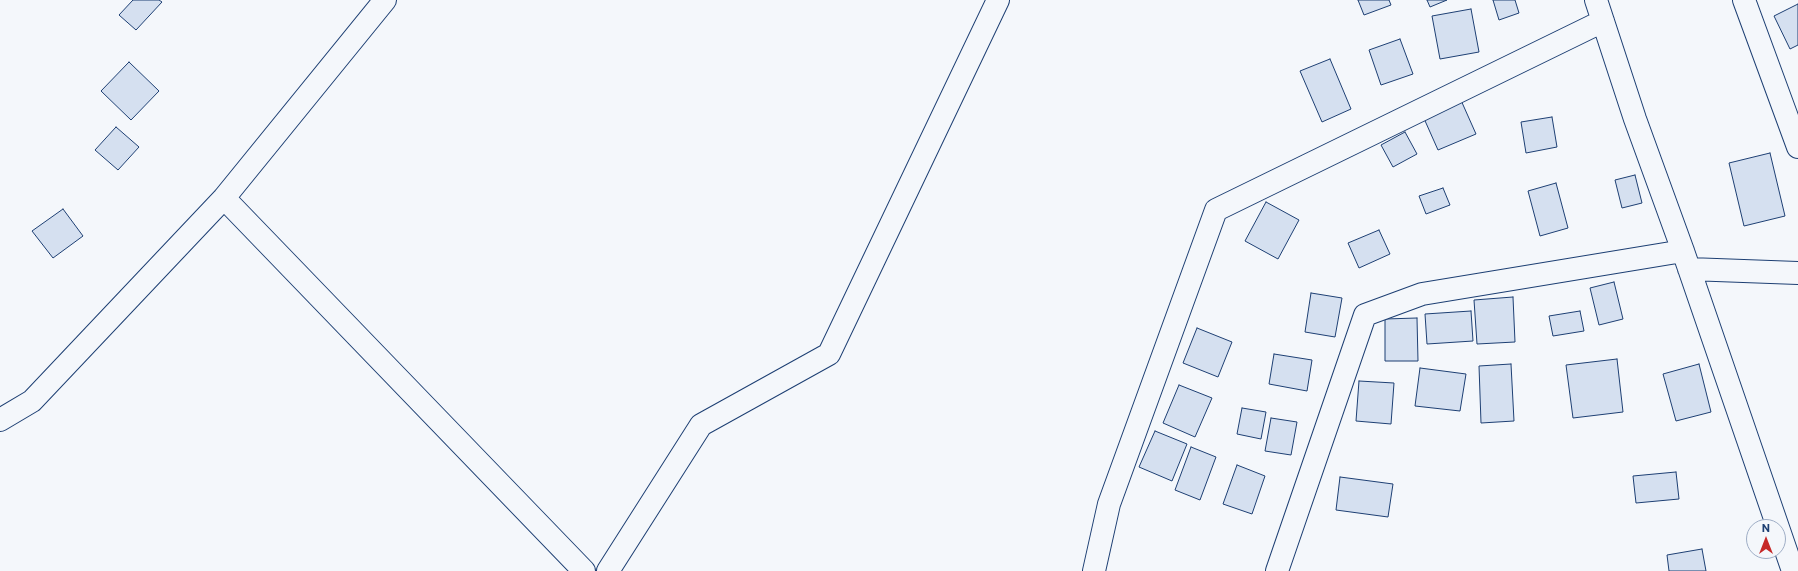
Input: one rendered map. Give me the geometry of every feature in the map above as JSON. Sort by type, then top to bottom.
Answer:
[{"type":"street","points":[[0,420],[32,401],[224,198],[385,0]]},
{"type":"street","points":[[608,571],[701,425],[829,354],[998,0]]},
{"type":"street","points":[[1596,0],[1635,119],[1686,260],[1793,571]]},
{"type":"street","points":[[1744,0],[1798,147]]},
{"type":"street","points":[[1094,571],[1109,504],[1216,210],[1603,21]]},
{"type":"street","points":[[224,198],[584,571]]},
{"type":"street","points":[[1277,571],[1365,315],[1422,294],[1686,260],[1798,273]]},
{"type":"building","points":[[133,0],[159,0],[162,2],[136,30],[119,15]]},
{"type":"building","points":[[1358,0],[1389,0],[1391,5],[1364,15]]},
{"type":"building","points":[[1427,0],[1447,0],[1430,7]]},
{"type":"building","points":[[1493,0],[1515,0],[1519,13],[1499,20]]},
{"type":"building","points":[[1798,4],[1798,45],[1790,49],[1774,16]]},
{"type":"building","points":[[1471,9],[1479,52],[1440,59],[1432,16]]},
{"type":"building","points":[[1400,39],[1413,74],[1381,85],[1369,50]]},
{"type":"building","points":[[1330,59],[1351,109],[1322,122],[1300,71]]},
{"type":"building","points":[[129,62],[159,91],[131,120],[101,91]]},
{"type":"building","points":[[1460,98],[1476,134],[1438,150],[1422,114]]},
{"type":"building","points":[[1552,117],[1557,147],[1526,153],[1521,122]]},
{"type":"building","points":[[116,127],[139,147],[118,170],[95,150]]},
{"type":"building","points":[[1405,132],[1417,154],[1393,167],[1381,145]]},
{"type":"building","points":[[1770,153],[1785,216],[1744,226],[1729,163]]},
{"type":"building","points":[[1635,175],[1642,203],[1622,208],[1615,180]]},
{"type":"building","points":[[1556,183],[1568,228],[1540,236],[1528,191]]},
{"type":"building","points":[[1443,188],[1450,205],[1426,214],[1419,196]]},
{"type":"building","points":[[1266,202],[1299,220],[1278,259],[1245,241]]},
{"type":"building","points":[[63,209],[83,236],[53,258],[32,231]]},
{"type":"building","points":[[1379,230],[1390,254],[1359,268],[1348,243]]},
{"type":"building","points":[[1614,282],[1623,319],[1599,325],[1590,288]]},
{"type":"building","points":[[1311,293],[1342,298],[1335,337],[1305,332]]},
{"type":"building","points":[[1513,297],[1515,342],[1477,344],[1474,300]]},
{"type":"building","points":[[1471,311],[1473,341],[1427,344],[1425,314]]},
{"type":"building","points":[[1580,311],[1584,331],[1553,336],[1549,316]]},
{"type":"building","points":[[1417,318],[1418,361],[1385,361],[1385,319]]},
{"type":"building","points":[[1197,328],[1232,342],[1218,377],[1183,363]]},
{"type":"building","points":[[1274,354],[1312,360],[1307,391],[1269,384]]},
{"type":"building","points":[[1617,359],[1623,412],[1573,418],[1566,365]]},
{"type":"building","points":[[1511,364],[1514,421],[1481,423],[1479,366]]},
{"type":"building","points":[[1699,364],[1711,412],[1676,421],[1663,374]]},
{"type":"building","points":[[1420,368],[1466,374],[1460,411],[1415,406]]},
{"type":"building","points":[[1359,381],[1394,383],[1391,424],[1356,421]]},
{"type":"building","points":[[1179,385],[1212,398],[1195,437],[1163,423]]},
{"type":"building","points":[[1242,408],[1266,412],[1261,439],[1237,434]]},
{"type":"building","points":[[1271,418],[1297,422],[1291,455],[1265,451]]},
{"type":"building","points":[[1155,431],[1187,444],[1172,481],[1139,467]]},
{"type":"building","points":[[1191,447],[1216,457],[1200,500],[1175,490]]},
{"type":"building","points":[[1237,465],[1265,476],[1252,514],[1223,504]]},
{"type":"building","points":[[1676,472],[1679,499],[1636,503],[1633,476]]},
{"type":"building","points":[[1340,477],[1393,484],[1388,517],[1336,510]]},
{"type":"building","points":[[1702,549],[1706,571],[1669,571],[1667,555]]}]
